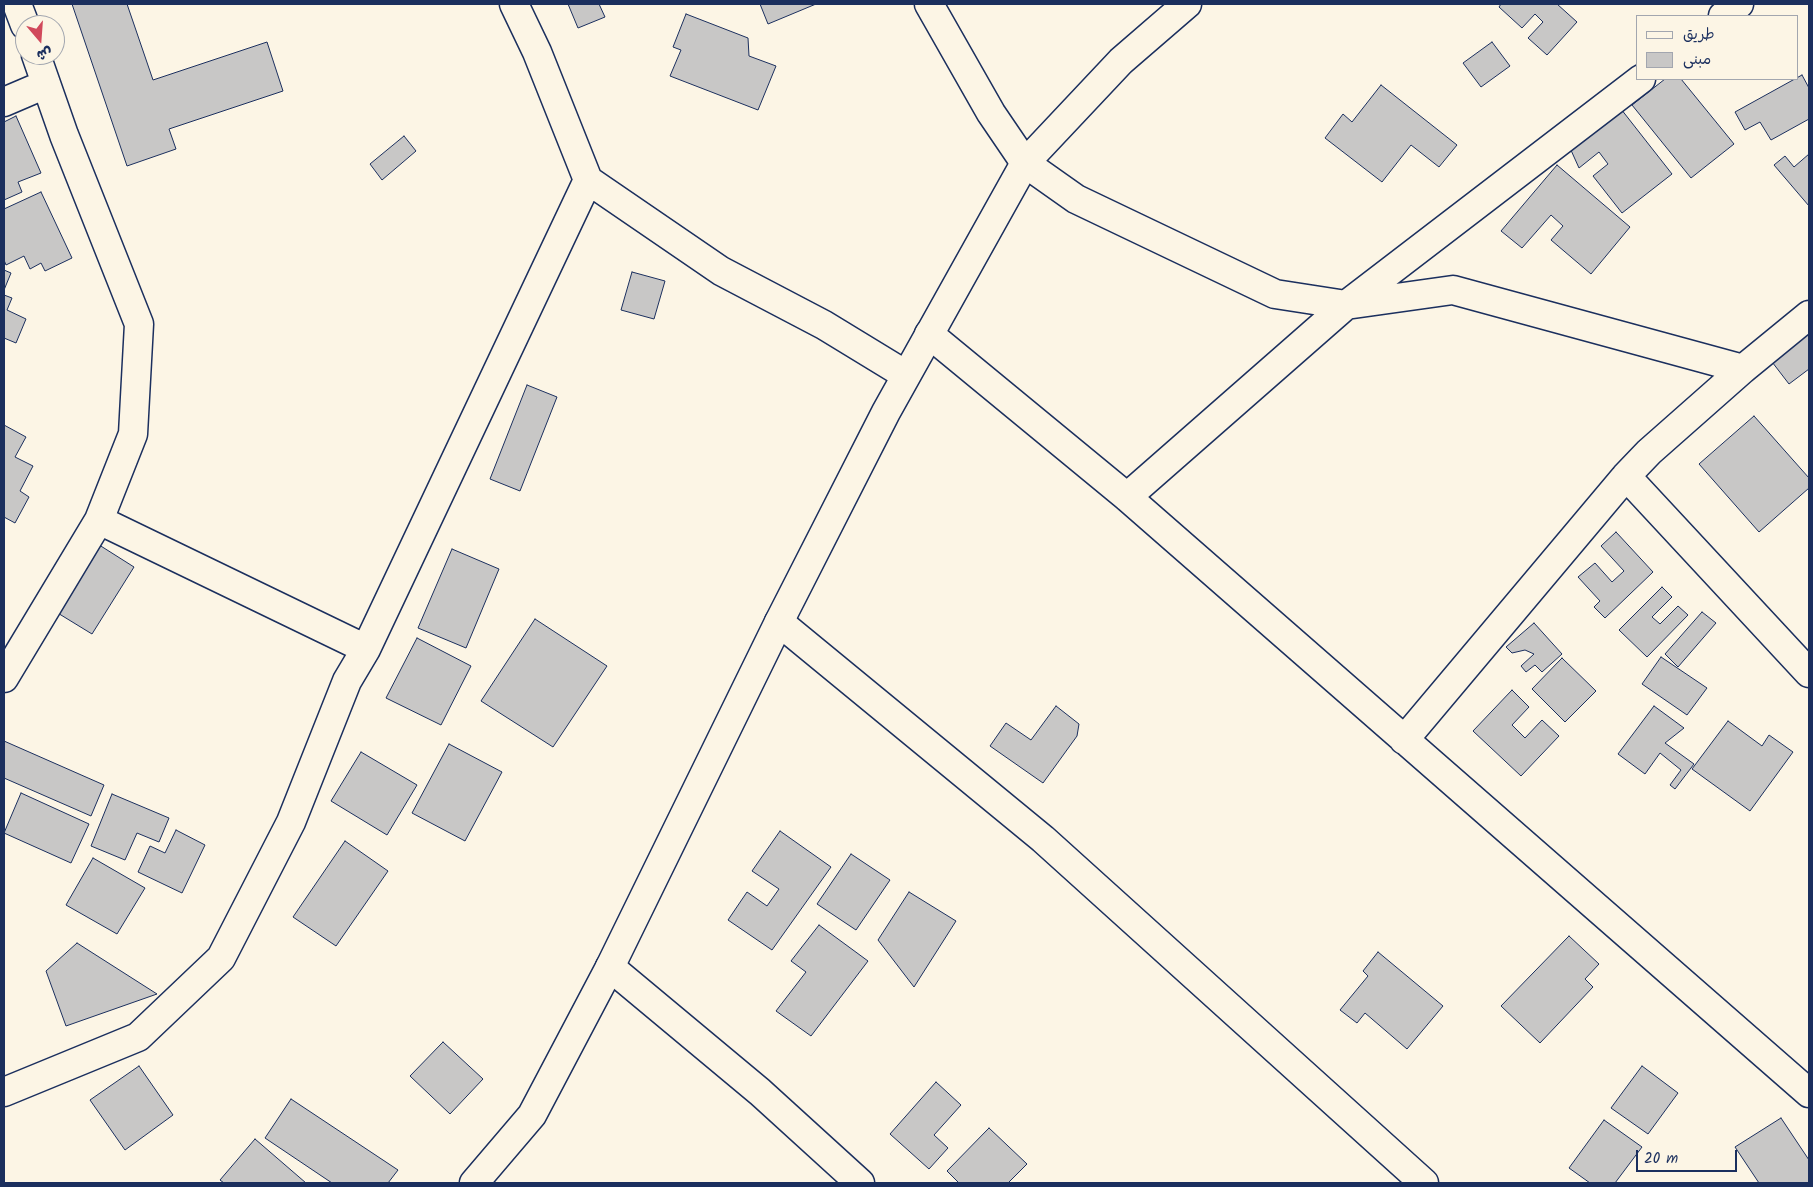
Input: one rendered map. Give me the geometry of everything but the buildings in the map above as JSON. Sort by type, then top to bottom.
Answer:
[{"type":"street","points":[[514,4],[537,52],[588,180],[721,271],[824,325],[906,375]]},
{"type":"street","points":[[929,4],[991,113],[1025,163],[1076,200],[1275,294],[1346,305],[1453,290],[1743,369]]},
{"type":"street","points":[[474,1183],[532,1115],[610,968],[779,622],[906,375],[1025,163],[1121,61],[1187,4]]},
{"type":"street","points":[[1724,15],[1739,4]]},
{"type":"street","points":[[4,678],[99,520],[133,434],[139,324],[64,135],[39,65]]},
{"type":"street","points":[[1127,496],[1346,305],[1641,80]]},
{"type":"street","points":[[4,102],[46,84]]},
{"type":"street","points":[[4,1092],[138,1037],[221,958],[291,822],[347,681],[366,649],[588,180]]},
{"type":"street","points":[[1404,740],[1626,476],[1649,452],[1743,369],[1809,315]]},
{"type":"street","points":[[929,334],[1127,496],[1809,1093]]},
{"type":"street","points":[[1626,476],[1809,673]]},
{"type":"street","points":[[99,520],[366,649]]},
{"type":"street","points":[[779,622],[1044,839],[1424,1183]]},
{"type":"street","points":[[610,968],[760,1092],[860,1183]]}]
